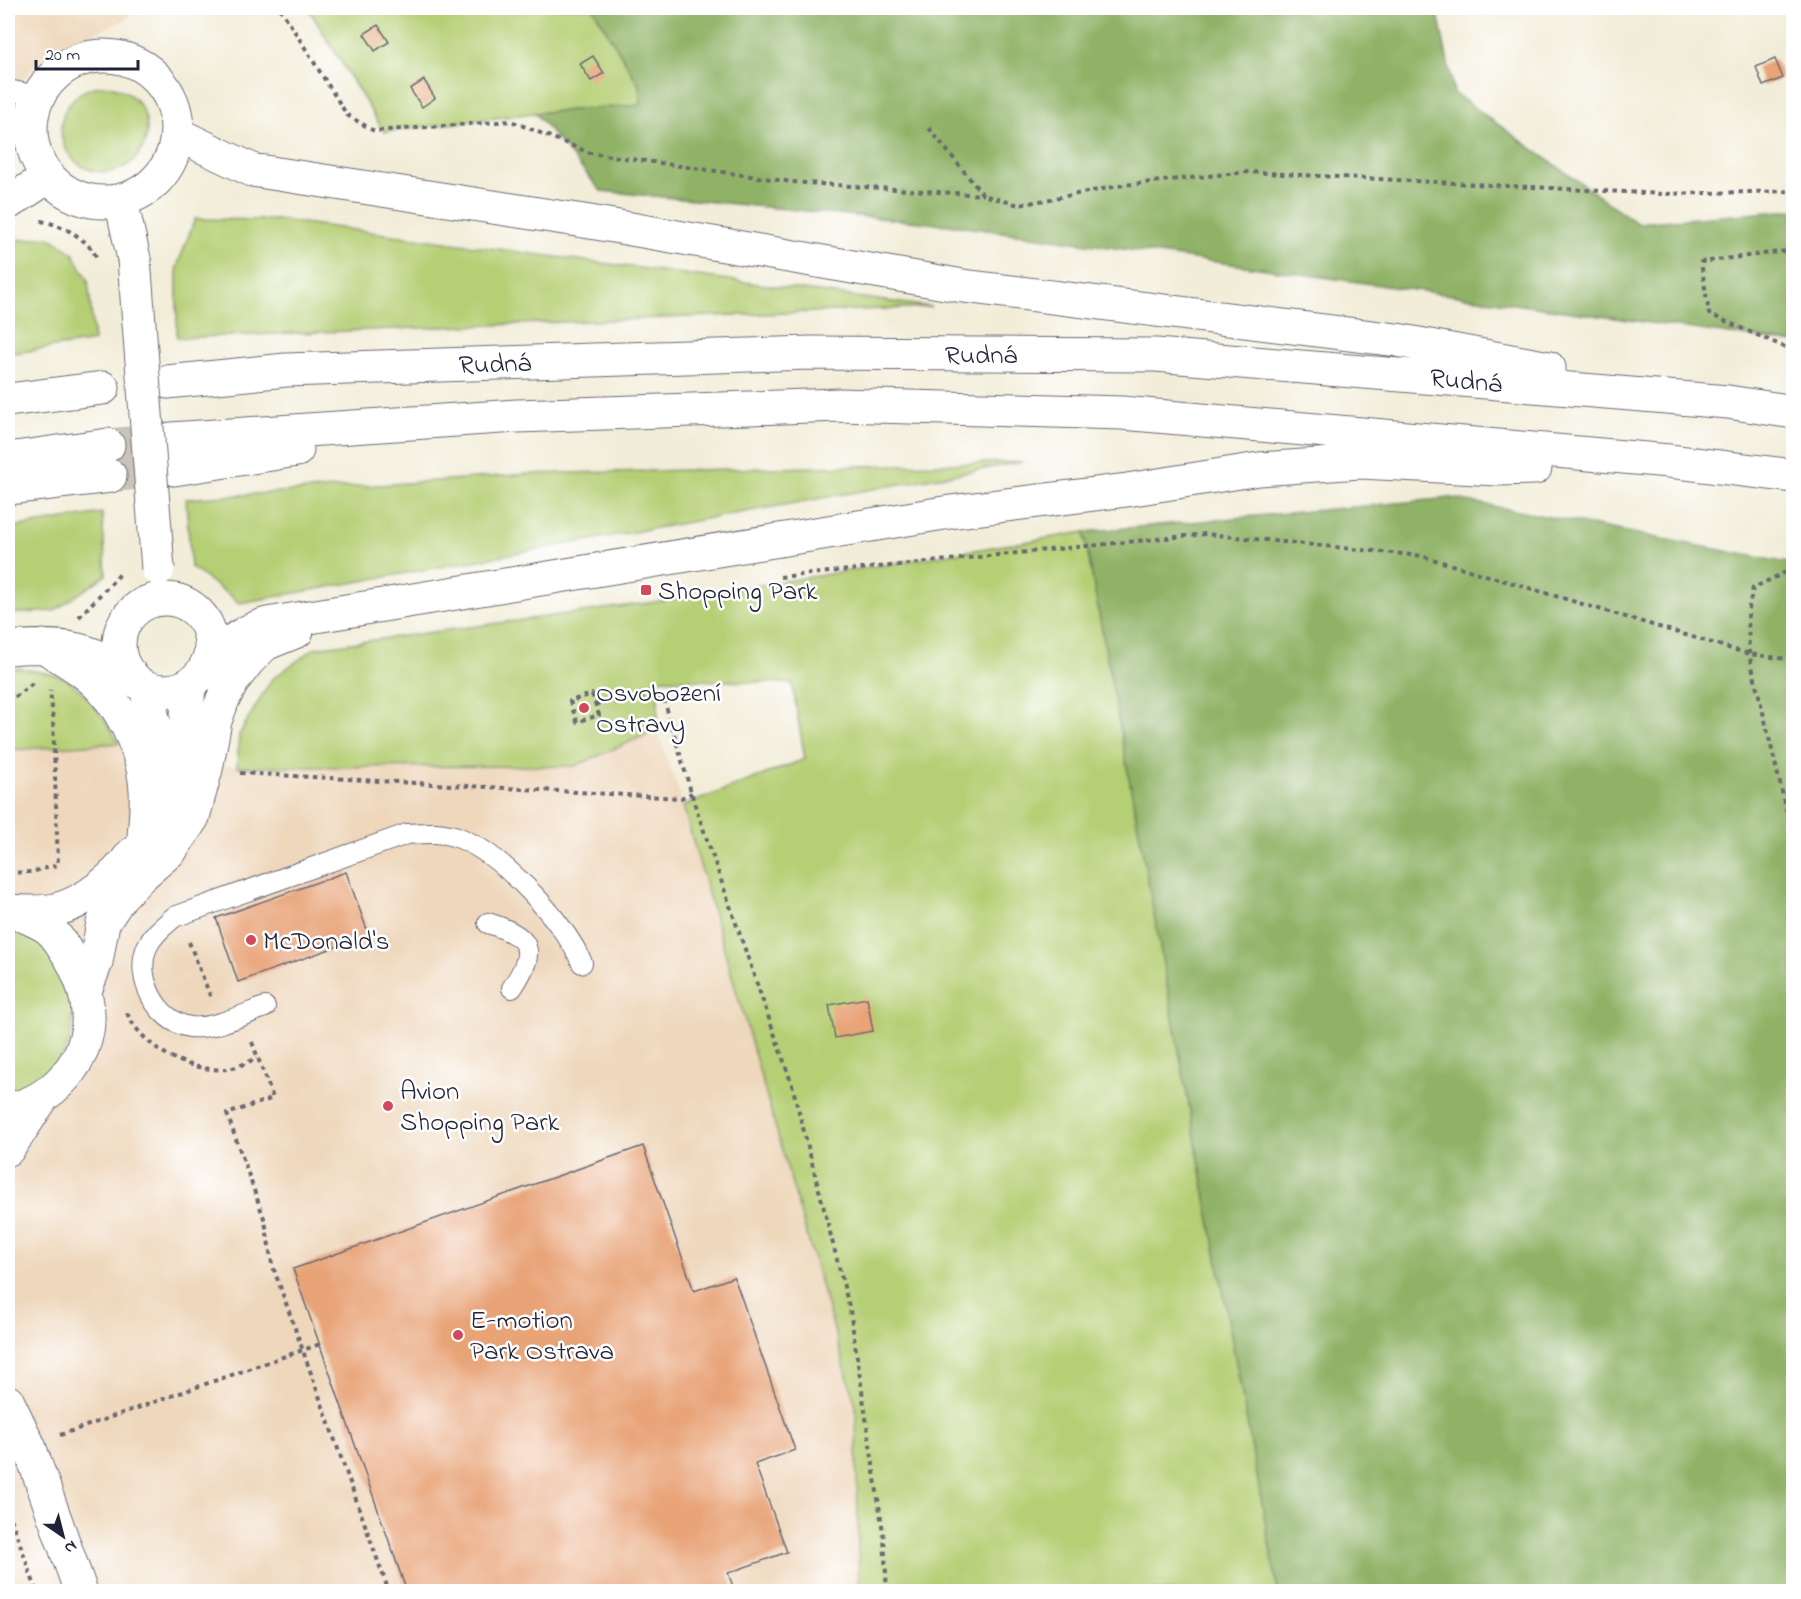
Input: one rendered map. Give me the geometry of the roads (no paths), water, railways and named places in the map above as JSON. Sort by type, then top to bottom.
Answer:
[{"type":"main road","points":[[95,56],[124,58],[143,66],[160,80],[174,105],[177,134],[171,160],[164,171],[145,190],[121,201],[94,202],[81,199],[69,194],[48,177],[40,165],[31,138],[33,109],[23,93],[74,62],[95,56]]},
{"type":"main road","points":[[177,134],[252,170],[590,222],[963,286],[1397,340],[1728,402]]},
{"type":"main road","points":[[8,203],[48,177]]},
{"type":"main road","points":[[121,201],[134,259],[158,585],[167,599],[192,608],[204,621],[209,629],[211,647],[198,674],[185,742],[176,812],[163,844],[142,875]]},
{"type":"main road","name":"Rudná","points":[[167,382],[286,370],[798,353],[1156,355],[1728,402],[1794,412]]},
{"type":"main road","points":[[8,400],[103,388]]},
{"type":"main road","name":"Rudná","points":[[173,454],[517,416],[839,405],[1122,413],[1669,461],[1794,476]]},
{"type":"main road","points":[[8,459],[109,461],[8,488]]},
{"type":"main road","points":[[8,648],[43,645],[67,647],[90,653],[112,663],[139,682],[164,691],[181,688],[235,638],[249,629],[267,624],[951,512],[1127,490],[1259,469],[1360,462],[1498,469],[1669,461]]},
{"type":"main road","points":[[11,911],[55,910],[79,900],[104,883],[126,863],[144,837],[156,809],[161,778],[160,747],[139,682],[126,669],[120,653],[121,635],[128,618],[149,602],[158,585]]},
{"type":"main road","points":[[85,991],[96,962],[103,923],[121,896],[171,849],[193,817],[206,769],[215,721],[223,699],[241,670],[265,644],[351,610]]},
{"type":"main road","points":[[43,645],[79,669],[103,690],[122,718],[139,753],[146,790],[144,837]]},
{"type":"main road","points":[[8,1149],[42,1098],[61,1082],[76,1063],[85,1040],[88,1015],[85,991],[65,949],[49,929],[11,911]]},
{"type":"main road","points":[[8,1110],[42,1098]]},
{"type":"main road","points":[[8,1402],[29,1446],[81,1592]]},
{"type":"lane","points":[[265,1007],[212,1025],[190,1027],[170,1018],[154,1001],[148,988],[144,964],[147,948],[156,933],[174,916],[407,834],[437,832],[457,837],[476,846],[497,861],[558,924],[574,944],[582,963]]},
{"type":"lane","points":[[488,923],[510,930],[522,939],[527,948],[528,958],[525,969],[512,988]]},
{"type":"tunnel","points":[[108,445],[171,439]]},
{"type":"tunnel","points":[[110,476],[174,469]]},
{"type":"place","name":"Shopping Park","points":[[646,590]]},
{"type":"place","name":"Osvobození Ostravy","points":[[584,708]]},
{"type":"place","name":"McDonald's","points":[[251,940]]},
{"type":"place","name":"Avion Shopping Park","points":[[388,1106]]},
{"type":"place","name":"E-motion Park Ostrava","points":[[458,1335]]}]
